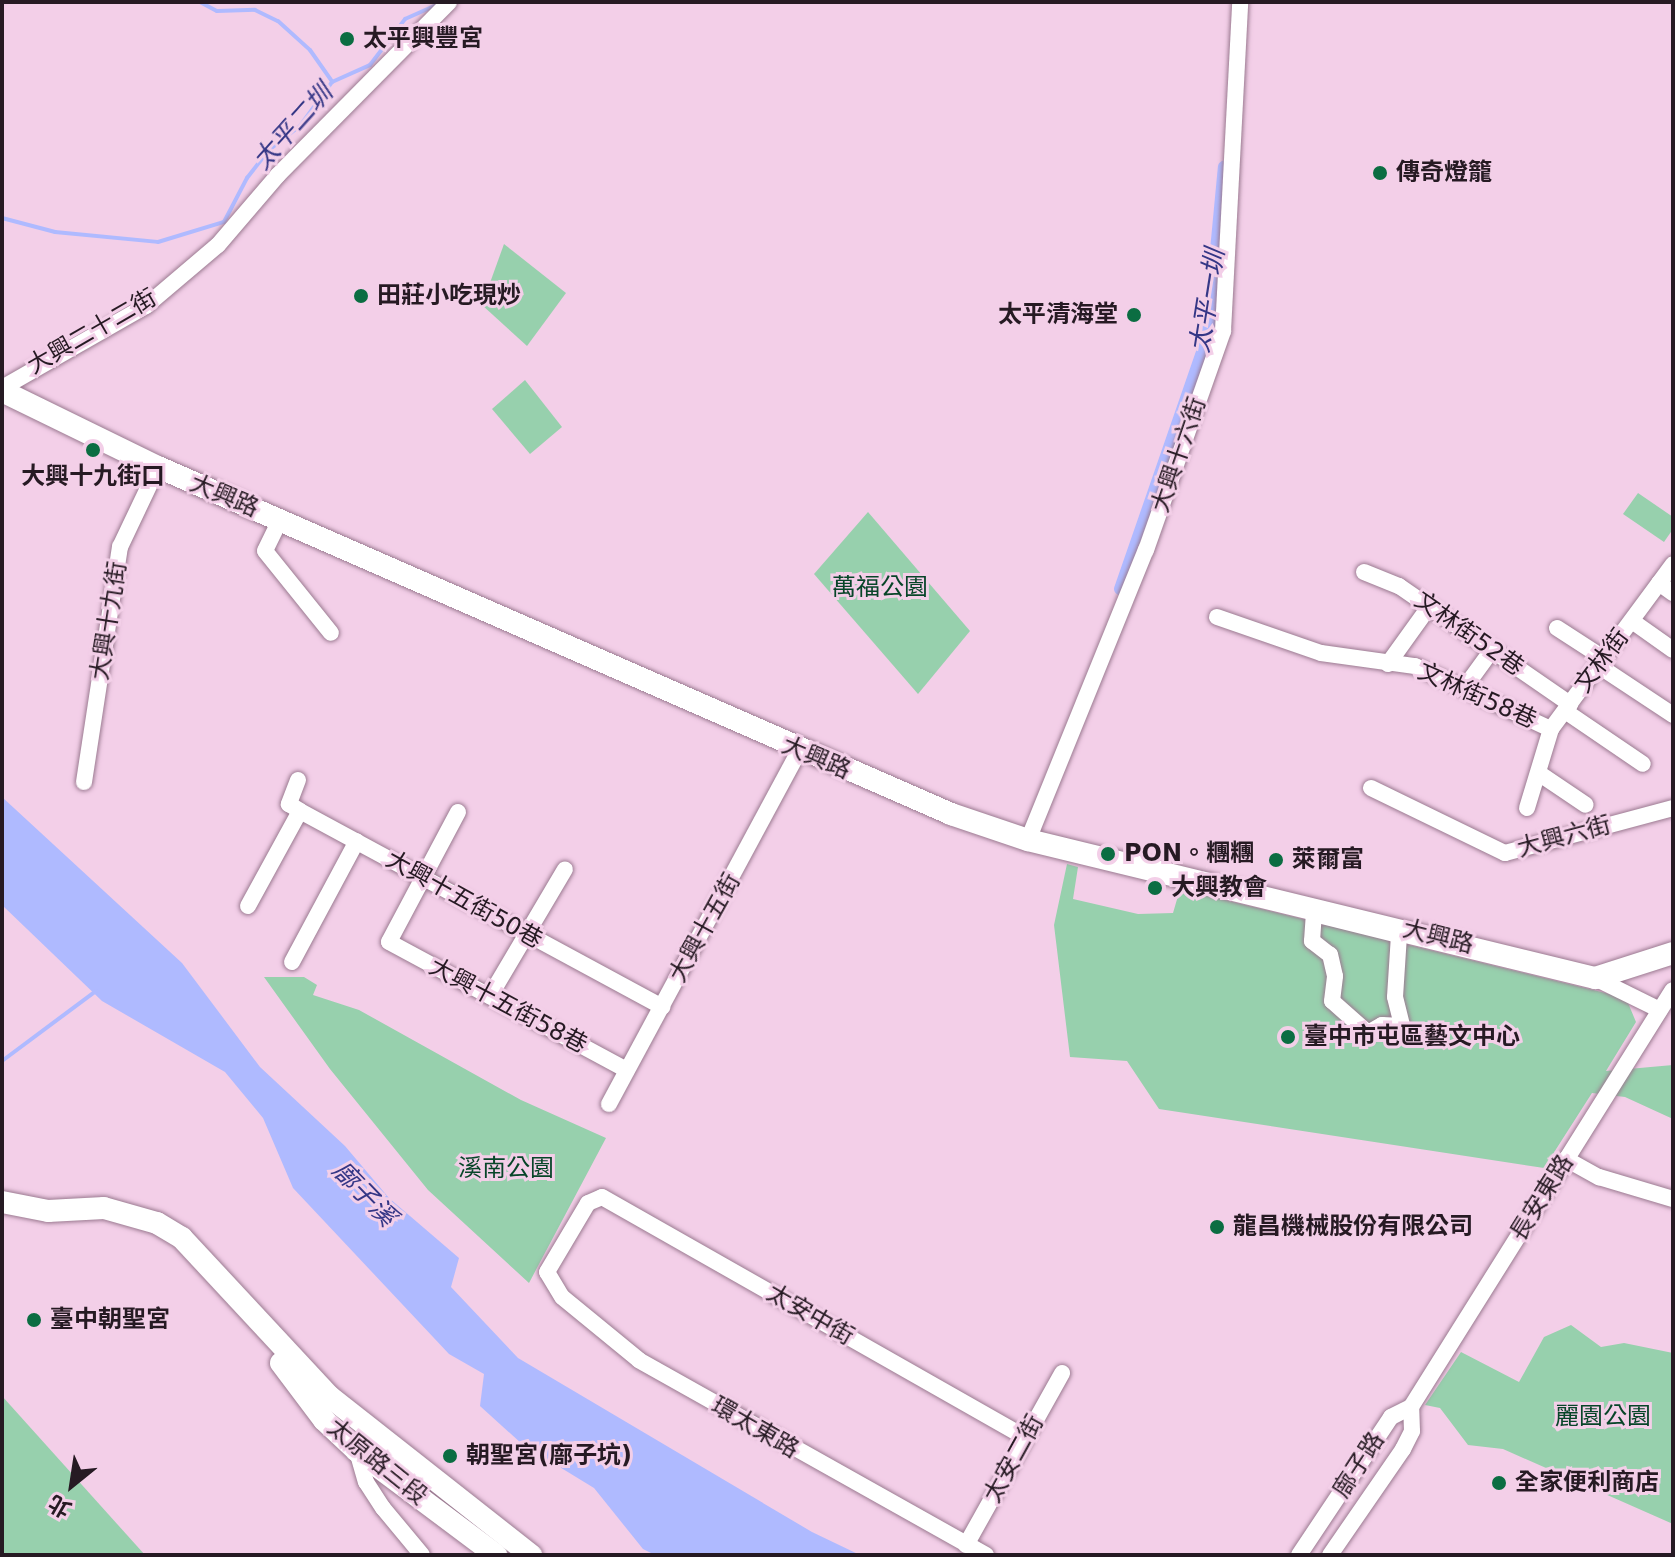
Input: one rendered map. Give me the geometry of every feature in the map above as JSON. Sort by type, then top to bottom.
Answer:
[{"type":"main road","name":"大興路","points":[[2,390],[158,467],[548,634],[799,751],[1028,840],[1595,978]]},
{"type":"main road","points":[[1595,978],[1673,953]]},
{"type":"main road","name":"太原路三段","points":[[2,1202],[48,1211],[104,1208],[157,1223],[199,1251],[324,1420],[357,1451],[490,1554]]},
{"type":"main road","name":"太原路三段","points":[[223,1281],[330,1397],[506,1532],[531,1555]]},
{"type":"main road","name":"太原路三段","points":[[506,1532],[548,1555]]},
{"type":"street","name":"大興二十二街","points":[[2,390],[146,306],[218,245],[278,175],[449,2]]},
{"type":"street","name":"大興十六街","points":[[1028,840],[1146,550],[1223,331],[1240,2]]},
{"type":"street","name":"大興十九街","points":[[84,782],[120,547],[158,467]]},
{"type":"street","points":[[280,520],[265,551],[331,633]]},
{"type":"street","name":"文林街","points":[[1527,808],[1540,774],[1551,729],[1632,621],[1666,588],[1673,564]]},
{"type":"street","name":"文林街52巷","points":[[1364,572],[1399,586],[1492,650],[1643,764]]},
{"type":"street","points":[[1388,664],[1429,607]]},
{"type":"street","name":"文林街58巷","points":[[1217,617],[1321,653],[1415,666],[1551,729]]},
{"type":"street","points":[[1632,621],[1673,650]]},
{"type":"street","points":[[1557,628],[1673,715]]},
{"type":"street","points":[[1465,687],[1492,650]]},
{"type":"street","name":"大興十五街","points":[[609,1104],[799,751]]},
{"type":"street","points":[[1540,774],[1586,805]]},
{"type":"street","points":[[248,906],[300,811],[289,804],[298,780]]},
{"type":"street","name":"大興六街","points":[[1371,788],[1505,853],[1673,808]]},
{"type":"street","name":"大興十五街50巷","points":[[300,811],[662,1007]]},
{"type":"street","points":[[423,877],[458,812]]},
{"type":"street","points":[[292,962],[357,841]]},
{"type":"street","points":[[490,996],[565,869]]},
{"type":"street","name":"大興十五街58巷","points":[[423,877],[389,942],[627,1070]]},
{"type":"street","points":[[1314,914],[1399,935],[1395,997],[1402,1026],[1382,1025],[1368,1033],[1332,1001],[1335,976],[1330,955],[1312,941],[1314,914]]},
{"type":"street","points":[[1595,978],[1660,1010]]},
{"type":"street","name":"長安東路","points":[[1411,1407],[1673,990]]},
{"type":"street","points":[[1566,1159],[1599,1177],[1673,1199]]},
{"type":"street","name":"環太東路","points":[[593,1198],[547,1272],[552,1288],[639,1360],[986,1555]]},
{"type":"street","name":"太安中街","points":[[593,1198],[617,1204],[1025,1437]]},
{"type":"street","name":"太安二街","points":[[966,1545],[1062,1373]]},
{"type":"street","name":"廍子路","points":[[1299,1555],[1391,1417],[1411,1407],[1412,1431],[1403,1449],[1330,1555]]},
{"type":"street","points":[[357,1451],[366,1482],[422,1555]]},
{"type":"street","points":[[490,1554],[506,1532]]},
{"type":"green space","points":[[504,244],[566,293],[527,346],[482,305]]},
{"type":"green space","points":[[525,380],[562,427],[530,454],[492,409]]},
{"type":"green space","points":[[1638,493],[1673,517],[1673,529],[1664,542],[1623,514]]},
{"type":"green space","name":"萬福公園","points":[[868,512],[970,631],[918,694],[814,574]]},
{"type":"green space","points":[[1067,864],[1078,867],[1073,899],[1138,914],[1173,913],[1180,889],[1626,998],[1636,1022],[1606,1071],[1673,1065],[1673,1119],[1625,1097],[1592,1093],[1544,1168],[1159,1109],[1127,1061],[1070,1057],[1054,925]]},
{"type":"green space","name":"溪南公園","points":[[264,977],[304,977],[317,985],[313,995],[359,1010],[521,1100],[606,1138],[529,1283],[428,1190],[330,1069]]},
{"type":"green space","name":"麗園公園","points":[[1571,1325],[1601,1347],[1624,1343],[1673,1353],[1673,1524],[1503,1449],[1468,1445],[1440,1408],[1425,1405],[1461,1352],[1519,1382],[1544,1337]]},
{"type":"green space","points":[[2,1396],[145,1555],[2,1555]]},
{"type":"water","name":"廍子溪","points":[[2,797],[182,963],[260,1067],[345,1146],[389,1198],[459,1258],[451,1287],[518,1358],[812,1532],[860,1555],[655,1555],[643,1549],[594,1488],[522,1444],[480,1406],[484,1374],[449,1354],[293,1188],[263,1118],[225,1072],[102,1001],[2,905]]},
{"type":"waterway","points":[[200,2],[217,11],[255,10],[278,21],[310,50],[332,82]]},
{"type":"waterway","name":"太平二圳","points":[[2,218],[55,232],[158,242],[224,222],[247,178],[269,150],[300,126],[332,82],[370,65],[405,19],[437,5]]},
{"type":"waterway","name":"太平一圳","points":[[1120,589],[1208,335],[1224,167]]},
{"type":"waterway","points":[[2,1061],[96,991]]},
{"type":"place","name":"太平興豐宮","points":[[347,39]]},
{"type":"place","name":"傳奇燈籠","points":[[1380,173]]},
{"type":"place","name":"田莊小吃現炒","points":[[361,296]]},
{"type":"place","name":"太平清海堂","points":[[1134,315]]},
{"type":"place","name":"大興十九街口","points":[[93,450]]},
{"type":"place","name":"PON。糰糰","points":[[1108,854]]},
{"type":"place","name":"萊爾富","points":[[1276,860]]},
{"type":"place","name":"大興教會","points":[[1155,888]]},
{"type":"place","name":"臺中市屯區藝文中心","points":[[1288,1037]]},
{"type":"place","name":"龍昌機械股份有限公司","points":[[1217,1227]]},
{"type":"place","name":"臺中朝聖宮","points":[[34,1320]]},
{"type":"place","name":"朝聖宮(廍子坑)","points":[[450,1456]]},
{"type":"place","name":"全家便利商店","points":[[1499,1483]]}]
